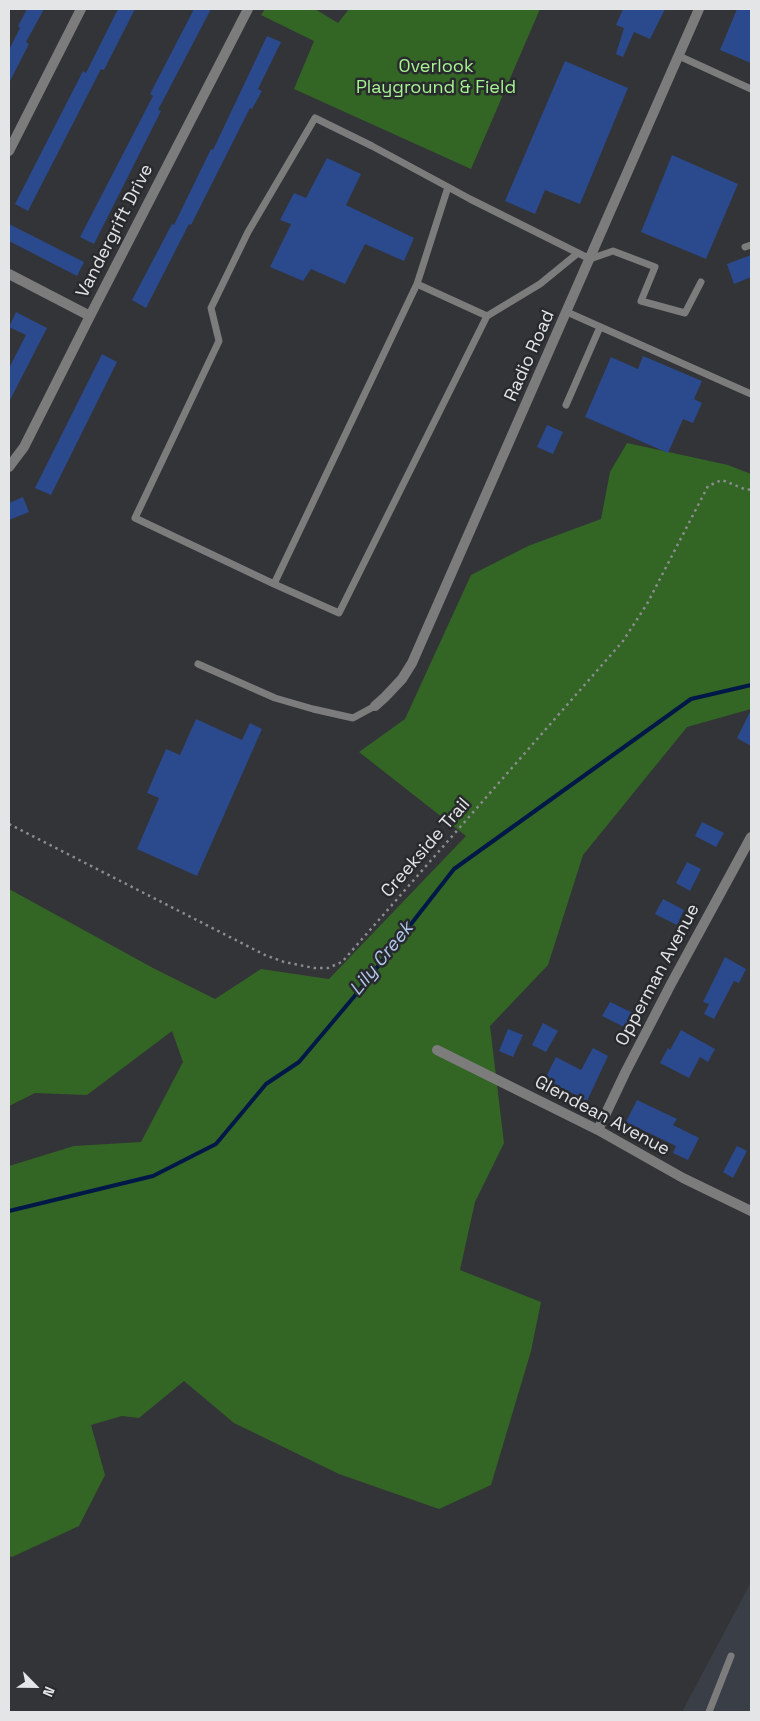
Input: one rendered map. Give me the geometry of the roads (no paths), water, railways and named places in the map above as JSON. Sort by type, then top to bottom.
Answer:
[{"type":"street","points":[[9,151],[82,9]]},
{"type":"street","name":"Vandergrift Drive","points":[[9,467],[24,447],[248,9]]},
{"type":"street","name":"Radio Road","points":[[375,706],[402,679],[412,663],[699,9]]},
{"type":"street","points":[[9,274],[90,316]]},
{"type":"street","name":"Opperman Avenue","points":[[598,1130],[671,984],[751,837]]},
{"type":"street","name":"Glendean Avenue","points":[[437,1050],[598,1130],[683,1178],[751,1211]]},
{"type":"lane","points":[[679,56],[751,88]]},
{"type":"lane","points":[[578,253],[540,284],[486,316],[339,613],[134,518],[219,341],[211,308],[248,232],[315,118],[590,259],[613,251],[654,267],[641,301],[685,313],[701,282]]},
{"type":"lane","points":[[274,584],[417,284],[448,187]]},
{"type":"lane","points":[[417,284],[486,316]]},
{"type":"lane","points":[[567,312],[751,394]]},
{"type":"lane","points":[[566,405],[600,327]]},
{"type":"lane","points":[[198,664],[276,698],[313,709],[353,718],[375,706]]},
{"type":"lane","points":[[709,1712],[731,1656]]},
{"type":"waterway","name":"Lily Creek","points":[[9,1211],[153,1176],[216,1144],[266,1084],[299,1062],[358,992],[454,869],[691,699],[751,685]]},
{"type":"park label","name":"Overlook Playground & Field","points":[[436,77]]}]
